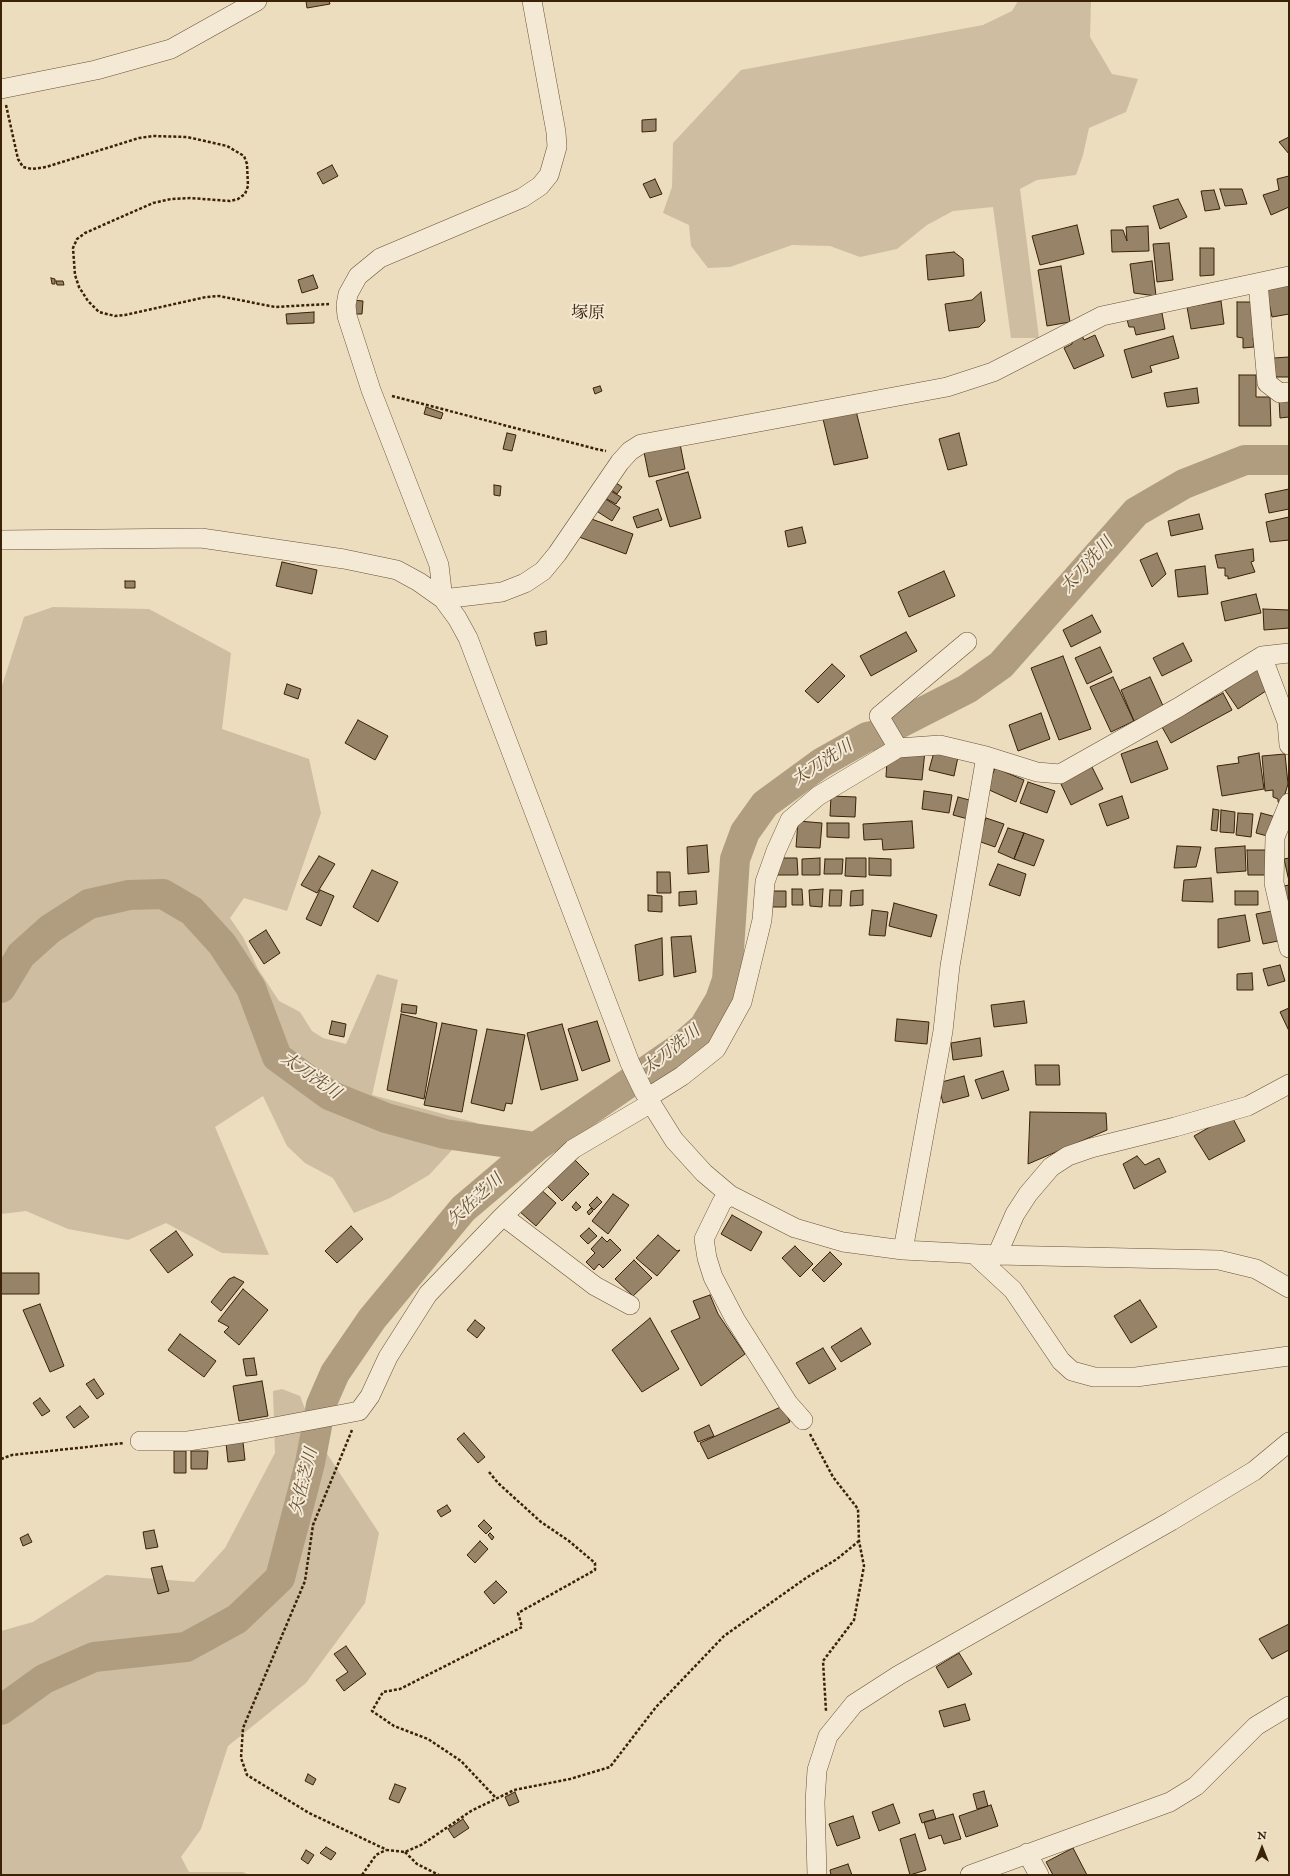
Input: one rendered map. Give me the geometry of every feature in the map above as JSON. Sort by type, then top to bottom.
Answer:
[{"type":"street","points":[[2,89],[96,70],[171,48],[257,1]]},
{"type":"street","points":[[443,599],[439,565],[371,390],[347,316],[346,307],[348,294],[358,276],[380,258],[522,198],[540,186],[549,175],[557,147],[556,132],[532,1]]},
{"type":"street","points":[[443,599],[502,592],[525,583],[543,571],[558,554],[620,462],[630,451],[641,444],[947,387],[992,372],[1102,316],[1289,276]]},
{"type":"street","points":[[1258,283],[1267,383],[1280,392],[1289,392]]},
{"type":"street","points":[[1,540],[208,539],[344,559],[397,570],[419,582],[443,599],[457,618],[468,638],[630,1063],[647,1098],[674,1140],[704,1173],[730,1195],[794,1228],[843,1242],[904,1250],[974,1254],[1219,1260],[1256,1269],[1289,1288]]},
{"type":"street","points":[[898,748],[879,716],[967,642]]},
{"type":"street","points":[[140,1441],[188,1441],[299,1424],[359,1411],[370,1396],[388,1357],[428,1294],[503,1216],[573,1150],[647,1098],[682,1076],[716,1049],[742,1002],[762,920],[765,882],[790,820],[818,796],[898,748],[940,745],[986,756],[1037,772],[1060,774],[1179,707],[1262,656],[1289,653]]},
{"type":"street","points":[[1262,656],[1287,722],[1289,745]]},
{"type":"street","points":[[904,1250],[943,1031],[950,966],[986,756]]},
{"type":"street","points":[[1289,803],[1275,837],[1274,883],[1289,948]]},
{"type":"street","points":[[997,1255],[1015,1214],[1028,1194],[1051,1167],[1068,1156],[1091,1148],[1175,1127],[1248,1106],[1289,1084]]},
{"type":"street","points":[[730,1195],[722,1202],[704,1239],[713,1277],[735,1319],[788,1403],[803,1420]]},
{"type":"street","points":[[503,1216],[595,1286],[630,1305]]},
{"type":"street","points":[[974,1254],[1013,1290],[1061,1361],[1072,1370],[1094,1377],[1136,1377],[1289,1356]]},
{"type":"street","points":[[817,1875],[815,1802],[817,1770],[828,1736],[854,1704],[899,1675],[1172,1521],[1254,1471],[1289,1442]]},
{"type":"street","points":[[970,1875],[1170,1802],[1196,1786],[1256,1726],[1289,1706]]},
{"type":"street","points":[[1027,1853],[1039,1875]]},
{"type":"path","points":[[2,89],[18,159],[23,167],[32,169],[46,166],[138,138],[153,136],[187,137],[227,146],[244,156],[247,164],[248,186],[245,194],[238,199],[230,201],[190,198],[171,199],[152,204],[84,233],[77,239],[73,248],[75,275],[79,287],[88,301],[99,312],[115,316],[125,315],[206,297],[219,296],[276,307],[320,304],[346,307]]},
{"type":"path","points":[[371,390],[596,449],[630,451]]},
{"type":"path","points":[[359,1411],[313,1525],[305,1581],[243,1728],[241,1758],[246,1775],[309,1813],[387,1850],[405,1852],[423,1844],[471,1811],[514,1790],[570,1779],[610,1767],[656,1707],[724,1636],[837,1558],[859,1541]]},
{"type":"path","points":[[803,1420],[833,1477],[858,1510],[859,1541],[864,1566],[854,1620],[823,1660],[828,1736]]},
{"type":"path","points":[[1,1459],[12,1455],[140,1441]]},
{"type":"path","points":[[489,1472],[498,1483],[540,1522],[569,1541],[595,1563],[595,1570],[518,1613],[522,1627],[400,1689],[383,1692],[372,1711],[394,1726],[428,1739],[460,1761],[496,1798]]},
{"type":"path","points":[[362,1875],[376,1855],[387,1850]]},
{"type":"path","points":[[405,1852],[417,1864],[439,1875]]},
{"type":"shaded area","points":[[1018,1],[1091,1],[1090,37],[1112,74],[1138,79],[1126,112],[1089,128],[1083,155],[1076,175],[1037,180],[1020,189],[1039,338],[1011,338],[993,207],[953,211],[927,225],[897,249],[860,257],[830,246],[792,245],[730,267],[708,268],[691,246],[689,225],[663,213],[672,187],[673,143],[741,70],[983,25],[1012,11]]},
{"type":"shaded area","points":[[53,607],[149,609],[231,653],[222,729],[309,759],[321,813],[287,911],[244,898],[230,918],[243,937],[258,969],[279,1001],[300,1012],[312,1031],[323,1038],[346,1044],[377,974],[398,980],[372,1095],[477,1123],[429,1175],[390,1198],[354,1213],[333,1178],[305,1163],[287,1146],[263,1096],[215,1127],[269,1255],[222,1253],[166,1223],[128,1240],[68,1229],[26,1211],[1,1214],[1,689],[24,617]]},
{"type":"shaded area","points":[[282,1389],[300,1396],[316,1437],[379,1533],[365,1603],[306,1683],[228,1746],[201,1829],[181,1857],[189,1872],[243,1872],[249,1875],[1,1875],[1,1631],[33,1622],[106,1575],[194,1582],[225,1548],[275,1453],[273,1391]]},
{"type":"building","points":[[306,1],[329,1],[330,4],[307,8]]},
{"type":"building","points":[[656,119],[656,131],[642,132],[642,120]]},
{"type":"building","points":[[1289,137],[1289,154],[1279,142]]},
{"type":"building","points":[[332,165],[338,176],[323,184],[317,173]]},
{"type":"building","points":[[1289,176],[1289,207],[1271,215],[1263,195],[1279,190],[1277,179]]},
{"type":"building","points":[[655,179],[662,194],[650,198],[643,184]]},
{"type":"building","points":[[1220,189],[1242,189],[1247,204],[1225,206]]},
{"type":"building","points":[[1214,190],[1220,209],[1205,211],[1201,191]]},
{"type":"building","points":[[1178,199],[1187,217],[1160,229],[1153,206]]},
{"type":"building","points":[[1077,225],[1084,254],[1040,265],[1032,236]]},
{"type":"building","points":[[1148,226],[1149,251],[1112,252],[1111,230],[1123,230],[1127,241],[1126,227]]},
{"type":"building","points":[[1169,243],[1173,280],[1157,282],[1153,244]]},
{"type":"building","points":[[1200,248],[1214,248],[1214,275],[1200,276]]},
{"type":"building","points":[[954,252],[963,259],[964,276],[928,280],[926,255]]},
{"type":"building","points":[[1152,261],[1156,296],[1134,293],[1130,264]]},
{"type":"building","points":[[1061,266],[1070,322],[1047,326],[1038,270]]},
{"type":"building","points":[[313,275],[318,288],[302,293],[298,280]]},
{"type":"building","points":[[51,278],[55,279],[55,284],[52,284]]},
{"type":"building","points":[[56,281],[63,281],[64,285],[57,285]]},
{"type":"building","points":[[1289,284],[1289,314],[1272,317],[1266,289]]},
{"type":"building","points":[[981,292],[985,321],[979,327],[949,331],[945,304],[972,300]]},
{"type":"building","points":[[352,300],[363,301],[362,314],[352,314]]},
{"type":"building","points":[[1221,301],[1224,324],[1191,329],[1187,307]]},
{"type":"building","points":[[1237,302],[1255,302],[1256,338],[1253,338],[1254,347],[1243,348],[1243,338],[1237,337]]},
{"type":"building","points":[[314,312],[314,323],[287,324],[286,314]]},
{"type":"building","points":[[1162,313],[1165,329],[1136,335],[1134,327],[1129,327],[1126,316]]},
{"type":"building","points":[[1081,333],[1084,340],[1095,335],[1104,356],[1074,369],[1064,348],[1072,344],[1072,338]]},
{"type":"building","points":[[1173,336],[1179,358],[1150,366],[1152,372],[1132,378],[1124,350]]},
{"type":"building","points":[[1289,357],[1289,377],[1274,377],[1274,358]]},
{"type":"building","points":[[1239,375],[1256,375],[1256,397],[1270,397],[1271,426],[1239,426]]},
{"type":"building","points":[[600,386],[602,391],[595,394],[593,388]]},
{"type":"building","points":[[1197,388],[1199,403],[1167,407],[1164,393]]},
{"type":"building","points":[[1279,399],[1289,399],[1289,417],[1280,418]]},
{"type":"building","points":[[426,407],[443,413],[441,419],[424,414]]},
{"type":"building","points":[[856,411],[868,458],[834,465],[823,419]]},
{"type":"building","points":[[507,433],[516,435],[512,451],[503,449]]},
{"type":"building","points":[[959,433],[967,465],[948,470],[939,439]]},
{"type":"building","points":[[680,444],[685,469],[649,477],[644,452]]},
{"type":"building","points":[[688,472],[701,518],[670,527],[656,481]]},
{"type":"building","points":[[612,480],[622,487],[617,494],[607,487]]},
{"type":"building","points":[[494,485],[501,486],[500,496],[494,495]]},
{"type":"building","points":[[1289,489],[1289,509],[1269,513],[1265,494]]},
{"type":"building","points":[[609,490],[621,497],[616,504],[605,498]]},
{"type":"building","points":[[604,498],[620,508],[612,521],[595,510]]},
{"type":"building","points":[[658,509],[662,520],[637,528],[633,517]]},
{"type":"building","points":[[1199,514],[1203,529],[1171,536],[1168,521]]},
{"type":"building","points":[[586,517],[633,534],[626,554],[579,537]]},
{"type":"building","points":[[1289,517],[1289,540],[1270,542],[1266,522]]},
{"type":"building","points":[[802,527],[806,543],[788,547],[785,531]]},
{"type":"building","points":[[1253,549],[1254,561],[1251,562],[1255,572],[1228,579],[1228,576],[1225,576],[1225,568],[1218,568],[1215,555]]},
{"type":"building","points":[[1157,553],[1166,574],[1152,587],[1140,560]]},
{"type":"building","points":[[282,562],[317,570],[312,594],[276,586]]},
{"type":"building","points":[[1205,566],[1208,594],[1178,597],[1175,570]]},
{"type":"building","points":[[944,571],[955,596],[909,617],[898,592]]},
{"type":"building","points":[[125,581],[135,581],[135,588],[125,588]]},
{"type":"building","points":[[1256,594],[1261,613],[1225,621],[1221,602]]},
{"type":"building","points":[[1263,609],[1289,610],[1289,628],[1264,630]]},
{"type":"building","points":[[1092,615],[1101,632],[1071,647],[1063,630]]},
{"type":"building","points":[[546,631],[547,644],[536,646],[534,633]]},
{"type":"building","points":[[906,632],[917,651],[871,676],[860,656]]},
{"type":"building","points":[[1183,643],[1192,661],[1162,676],[1153,658]]},
{"type":"building","points":[[1100,647],[1112,672],[1087,684],[1075,658]]},
{"type":"building","points":[[1063,656],[1091,729],[1059,740],[1031,668]]},
{"type":"building","points":[[832,664],[845,676],[818,703],[805,691]]},
{"type":"building","points":[[1256,669],[1269,689],[1238,709],[1225,690]]},
{"type":"building","points":[[1113,677],[1134,721],[1111,732],[1090,687]]},
{"type":"building","points":[[1150,677],[1164,708],[1134,721],[1121,690]]},
{"type":"building","points":[[287,684],[301,689],[298,699],[284,694]]},
{"type":"building","points":[[1223,693],[1232,710],[1171,743],[1162,727]]},
{"type":"building","points":[[1041,713],[1050,739],[1018,751],[1009,725]]},
{"type":"building","points":[[358,720],[388,736],[375,760],[345,743]]},
{"type":"building","points":[[1157,741],[1168,769],[1131,783],[1121,754]]},
{"type":"building","points":[[925,751],[922,780],[886,777],[887,760]]},
{"type":"building","points":[[934,752],[958,757],[954,776],[929,770]]},
{"type":"building","points":[[1259,753],[1264,789],[1222,796],[1217,766],[1239,763],[1238,757]]},
{"type":"building","points":[[1285,754],[1288,784],[1282,804],[1278,802],[1278,799],[1273,797],[1273,790],[1265,791],[1262,756]]},
{"type":"building","points":[[1091,765],[1103,789],[1071,805],[1059,780]]},
{"type":"building","points":[[995,768],[1024,780],[1016,802],[987,789]]},
{"type":"building","points":[[1028,782],[1055,791],[1047,813],[1020,803]]},
{"type":"building","points":[[924,791],[952,795],[949,813],[922,809]]},
{"type":"building","points":[[831,796],[856,797],[855,817],[830,816]]},
{"type":"building","points":[[1122,796],[1129,818],[1107,826],[1099,804]]},
{"type":"building","points":[[958,797],[973,801],[968,819],[953,815]]},
{"type":"building","points":[[1213,809],[1219,810],[1217,831],[1211,830]]},
{"type":"building","points":[[1221,810],[1235,812],[1234,833],[1220,832]]},
{"type":"building","points":[[1238,813],[1253,814],[1251,837],[1236,835]]},
{"type":"building","points":[[1261,813],[1276,817],[1271,837],[1256,833]]},
{"type":"building","points":[[986,818],[1004,824],[995,847],[978,841]]},
{"type":"building","points":[[798,821],[822,823],[820,848],[796,847]]},
{"type":"building","points":[[912,821],[914,848],[883,850],[882,839],[864,840],[863,824]]},
{"type":"building","points":[[827,823],[849,823],[849,838],[827,837]]},
{"type":"building","points":[[1008,828],[1024,833],[1014,859],[998,852]]},
{"type":"building","points":[[1024,833],[1044,840],[1034,866],[1014,859]]},
{"type":"building","points":[[707,845],[709,872],[688,874],[687,847]]},
{"type":"building","points":[[1177,846],[1201,847],[1196,867],[1174,868]]},
{"type":"building","points":[[1245,846],[1246,871],[1217,873],[1215,848]]},
{"type":"building","points":[[1247,850],[1268,850],[1269,875],[1248,875]]},
{"type":"building","points":[[319,856],[335,864],[317,893],[301,885]]},
{"type":"building","points":[[778,858],[797,858],[798,875],[774,875]]},
{"type":"building","points":[[820,858],[820,875],[802,875],[802,859]]},
{"type":"building","points":[[846,858],[866,858],[866,877],[845,876]]},
{"type":"building","points":[[869,858],[891,859],[891,876],[869,875]]},
{"type":"building","points":[[1289,858],[1289,881],[1284,859]]},
{"type":"building","points":[[825,859],[843,859],[842,874],[824,874]]},
{"type":"building","points":[[998,864],[1026,874],[1020,896],[989,885]]},
{"type":"building","points":[[372,870],[398,882],[378,922],[353,907]]},
{"type":"building","points":[[657,872],[670,872],[671,893],[657,893]]},
{"type":"building","points":[[1211,878],[1213,902],[1182,901],[1184,880]]},
{"type":"building","points":[[1289,885],[1289,904],[1288,904],[1284,886]]},
{"type":"building","points":[[792,889],[802,889],[803,905],[792,905]]},
{"type":"building","points":[[823,889],[822,907],[810,906],[809,890]]},
{"type":"building","points":[[320,890],[334,896],[321,926],[306,919]]},
{"type":"building","points":[[830,890],[842,890],[841,906],[829,906]]},
{"type":"building","points":[[863,890],[863,905],[850,906],[851,891]]},
{"type":"building","points":[[696,891],[697,904],[679,906],[679,892]]},
{"type":"building","points":[[768,891],[786,891],[786,907],[768,907]]},
{"type":"building","points":[[1235,891],[1258,891],[1258,905],[1235,905]]},
{"type":"building","points":[[648,895],[662,896],[662,912],[648,911]]},
{"type":"building","points":[[894,903],[937,915],[931,937],[889,926]]},
{"type":"building","points":[[872,910],[888,912],[885,936],[869,935]]},
{"type":"building","points":[[1272,911],[1278,941],[1263,944],[1256,914]]},
{"type":"building","points":[[1245,915],[1250,941],[1218,948],[1218,919]]},
{"type":"building","points":[[266,930],[280,953],[264,964],[249,941]]},
{"type":"building","points":[[691,936],[696,972],[674,977],[671,937]]},
{"type":"building","points":[[662,938],[663,975],[639,981],[635,945]]},
{"type":"building","points":[[1280,965],[1285,981],[1268,986],[1263,969]]},
{"type":"building","points":[[1252,973],[1253,990],[1237,990],[1237,974]]},
{"type":"building","points":[[1024,1001],[1027,1023],[994,1027],[991,1005]]},
{"type":"building","points":[[402,1004],[417,1006],[416,1014],[401,1012]]},
{"type":"building","points":[[1289,1008],[1289,1031],[1280,1012]]},
{"type":"building","points":[[401,1014],[437,1023],[424,1099],[387,1090]]},
{"type":"building","points":[[897,1019],[929,1022],[927,1044],[895,1041]]},
{"type":"building","points":[[332,1021],[346,1024],[344,1037],[329,1034]]},
{"type":"building","points":[[597,1021],[610,1061],[582,1071],[568,1029]]},
{"type":"building","points":[[442,1023],[477,1030],[462,1112],[424,1105]]},
{"type":"building","points":[[562,1024],[578,1080],[541,1090],[527,1033]]},
{"type":"building","points":[[487,1029],[525,1035],[512,1104],[506,1103],[504,1111],[471,1103]]},
{"type":"building","points":[[980,1038],[982,1056],[953,1060],[951,1043]]},
{"type":"building","points":[[1035,1065],[1059,1065],[1060,1085],[1036,1085]]},
{"type":"building","points":[[1003,1071],[1009,1090],[982,1099],[975,1080]]},
{"type":"building","points":[[964,1076],[969,1096],[943,1103],[938,1083]]},
{"type":"building","points":[[1030,1112],[1106,1113],[1107,1130],[1028,1164]]},
{"type":"building","points":[[1231,1115],[1245,1141],[1209,1160],[1194,1136]]},
{"type":"building","points":[[1137,1156],[1145,1165],[1159,1158],[1166,1172],[1134,1189],[1123,1164]]},
{"type":"building","points":[[575,1160],[589,1174],[562,1201],[547,1186]]},
{"type":"building","points":[[539,1188],[556,1203],[536,1226],[519,1211]]},
{"type":"building","points":[[613,1194],[629,1205],[608,1234],[592,1221]]},
{"type":"building","points":[[597,1197],[602,1202],[594,1210],[589,1205]]},
{"type":"building","points":[[576,1202],[581,1207],[576,1211],[572,1207]]},
{"type":"building","points":[[591,1208],[593,1211],[589,1215],[587,1212]]},
{"type":"building","points":[[732,1215],[762,1232],[751,1251],[721,1234]]},
{"type":"building","points":[[351,1226],[363,1239],[337,1263],[325,1251]]},
{"type":"building","points":[[589,1228],[597,1236],[588,1244],[580,1236]]},
{"type":"building","points":[[176,1231],[193,1255],[168,1273],[150,1250]]},
{"type":"building","points":[[658,1235],[677,1251],[680,1250],[657,1276],[636,1258]]},
{"type":"building","points":[[602,1237],[607,1242],[610,1239],[621,1250],[603,1268],[599,1264],[594,1270],[586,1262],[595,1253],[591,1249]]},
{"type":"building","points":[[795,1246],[813,1264],[800,1277],[782,1258]]},
{"type":"building","points":[[830,1252],[842,1264],[824,1282],[812,1270]]},
{"type":"building","points":[[634,1260],[652,1278],[633,1296],[615,1279]]},
{"type":"building","points":[[1,1273],[39,1273],[39,1294],[1,1294]]},
{"type":"building","points":[[234,1277],[244,1282],[221,1311],[211,1302],[229,1279]]},
{"type":"building","points":[[243,1289],[268,1310],[239,1345],[224,1332],[229,1327],[218,1321]]},
{"type":"building","points":[[710,1295],[718,1314],[745,1354],[701,1386],[671,1331],[700,1318],[693,1301]]},
{"type":"building","points":[[1140,1300],[1157,1327],[1131,1343],[1114,1316]]},
{"type":"building","points":[[40,1304],[64,1366],[50,1372],[23,1310]]},
{"type":"building","points":[[650,1318],[679,1369],[642,1392],[612,1350]]},
{"type":"building","points":[[475,1320],[485,1328],[477,1338],[467,1330]]},
{"type":"building","points":[[861,1328],[871,1344],[841,1362],[831,1347]]},
{"type":"building","points":[[180,1334],[216,1361],[204,1377],[168,1350]]},
{"type":"building","points":[[823,1348],[836,1369],[809,1384],[796,1363]]},
{"type":"building","points":[[254,1358],[257,1375],[246,1376],[243,1359]]},
{"type":"building","points":[[94,1379],[104,1394],[97,1399],[86,1384]]},
{"type":"building","points":[[262,1381],[268,1416],[239,1421],[233,1386]]},
{"type":"building","points":[[40,1398],[50,1411],[42,1416],[33,1403]]},
{"type":"building","points":[[80,1406],[89,1417],[74,1428],[66,1417]]},
{"type":"building","points":[[783,1406],[790,1422],[708,1459],[700,1443]]},
{"type":"building","points":[[709,1425],[714,1436],[698,1442],[694,1432]]},
{"type":"building","points":[[464,1433],[485,1457],[478,1463],[457,1439]]},
{"type":"building","points":[[243,1442],[245,1460],[228,1462],[226,1443]]},
{"type":"building","points":[[174,1451],[186,1451],[186,1473],[174,1473]]},
{"type":"building","points":[[191,1451],[208,1451],[207,1469],[191,1469]]},
{"type":"building","points":[[447,1505],[451,1511],[441,1517],[437,1511]]},
{"type":"building","points":[[484,1520],[492,1528],[486,1534],[478,1526]]},
{"type":"building","points":[[154,1530],[158,1547],[146,1549],[143,1532]]},
{"type":"building","points":[[490,1533],[494,1537],[492,1540],[488,1535]]},
{"type":"building","points":[[28,1534],[32,1542],[23,1546],[20,1538]]},
{"type":"building","points":[[480,1541],[488,1549],[475,1563],[467,1555]]},
{"type":"building","points":[[162,1566],[169,1591],[158,1594],[151,1568]]},
{"type":"building","points":[[496,1581],[507,1592],[494,1604],[484,1592]]},
{"type":"building","points":[[1289,1624],[1289,1650],[1272,1659],[1259,1639]]},
{"type":"building","points":[[346,1646],[366,1674],[344,1691],[336,1680],[348,1672],[334,1654]]},
{"type":"building","points":[[959,1653],[972,1674],[948,1688],[936,1667]]},
{"type":"building","points":[[965,1704],[970,1720],[944,1727],[939,1711]]},
{"type":"building","points":[[308,1774],[316,1779],[313,1785],[305,1781]]},
{"type":"building","points":[[395,1784],[406,1788],[399,1803],[389,1799]]},
{"type":"building","points":[[984,1791],[988,1806],[977,1809],[973,1794]]},
{"type":"building","points":[[515,1792],[519,1802],[509,1806],[505,1797]]},
{"type":"building","points":[[893,1804],[900,1823],[879,1831],[872,1812]]},
{"type":"building","points":[[991,1805],[998,1826],[966,1837],[959,1816]]},
{"type":"building","points":[[933,1810],[936,1819],[922,1823],[919,1814]]},
{"type":"building","points":[[953,1814],[961,1839],[944,1844],[941,1835],[929,1839],[924,1822]]},
{"type":"building","points":[[853,1816],[860,1838],[837,1846],[829,1824]]},
{"type":"building","points":[[463,1819],[469,1828],[454,1838],[448,1829]]},
{"type":"building","points":[[915,1834],[926,1870],[910,1875],[900,1839]]},
{"type":"building","points":[[326,1847],[336,1853],[331,1860],[320,1853]]},
{"type":"building","points":[[1073,1848],[1087,1875],[1053,1875],[1046,1862]]},
{"type":"building","points":[[306,1850],[314,1855],[308,1864],[301,1859]]},
{"type":"building","points":[[848,1864],[852,1875],[831,1875],[830,1870]]},
{"type":"waterway","name":"太刀洗川","points":[[1,1710],[44,1679],[94,1657],[186,1647],[237,1619],[280,1578],[310,1463],[321,1405],[335,1373],[372,1319],[463,1209],[536,1147],[681,1047],[704,1027],[720,1000],[727,980],[735,859],[745,832],[765,804],[821,763],[867,737],[877,735],[967,689],[1001,665],[1136,512],[1184,484],[1245,460],[1289,460]]},
{"type":"waterway","name":"太刀洗川","points":[[1,988],[21,955],[50,929],[89,904],[129,895],[163,894],[192,911],[222,944],[251,988],[277,1057],[329,1095],[386,1118],[445,1134],[536,1147]]},
{"type":"district","name":"塚原","points":[[588,315]]},
{"type":"water label","name":"矢佐芝川","points":[[476,1201]]},
{"type":"water label","name":"矢佐芝川","points":[[305,1482]]}]
